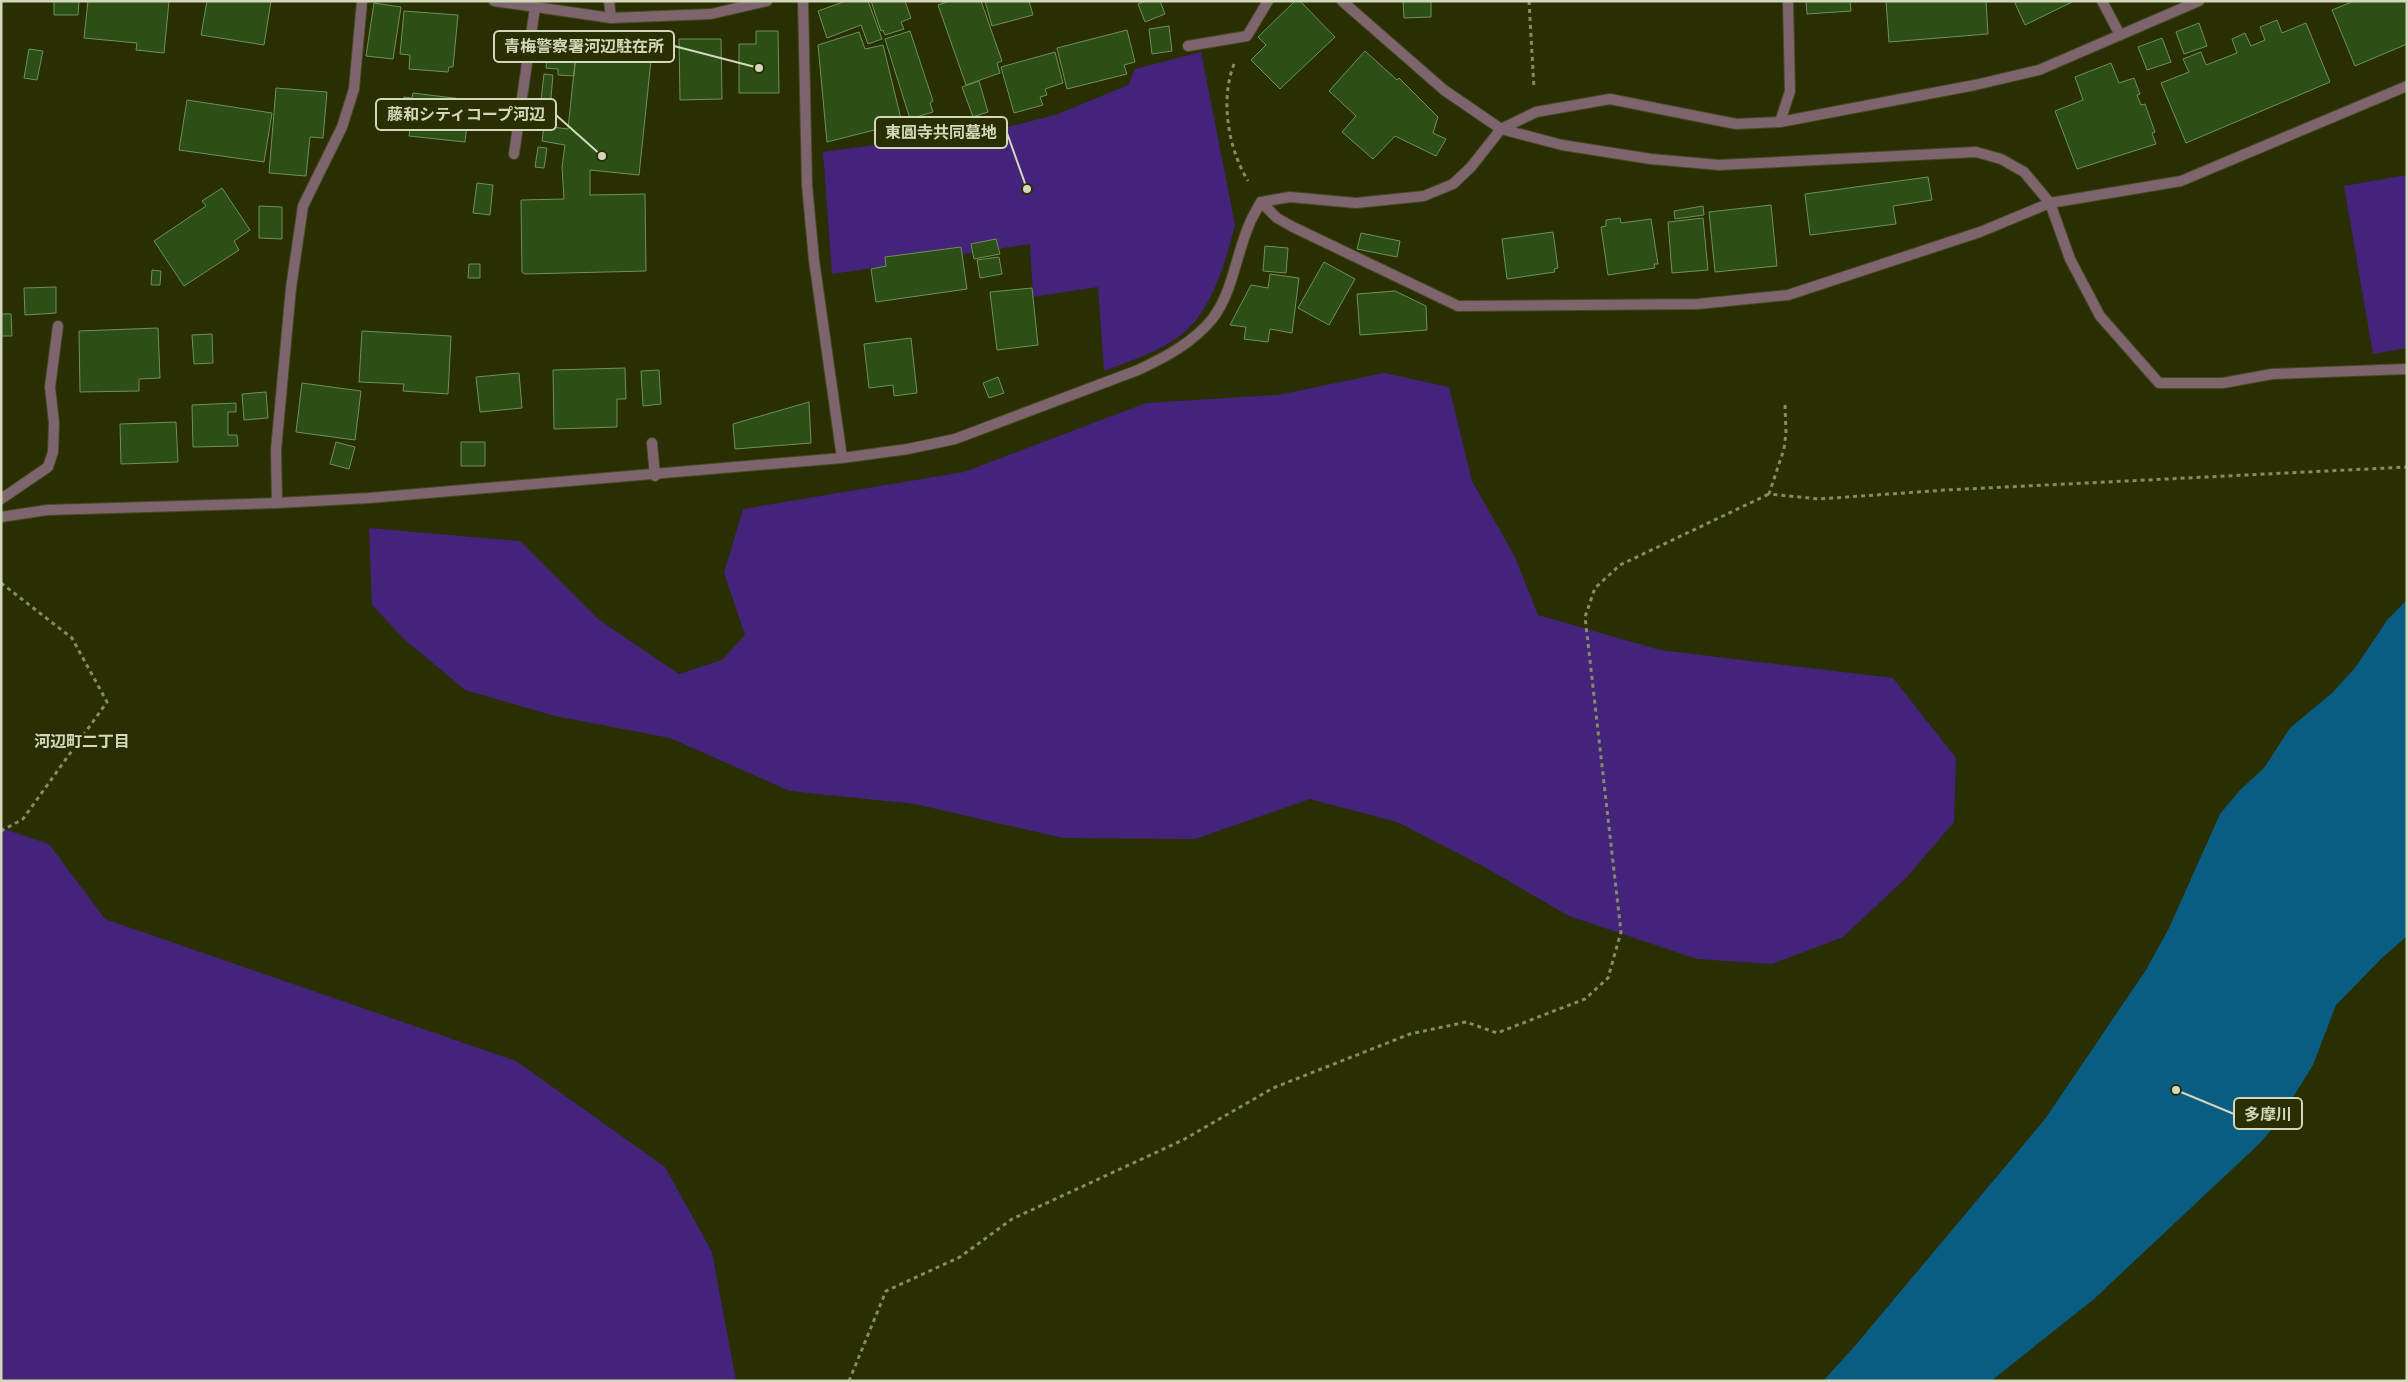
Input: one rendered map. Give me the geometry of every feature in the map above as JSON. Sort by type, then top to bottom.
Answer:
[{"type":"street","points":[[277,503],[276,450],[291,288],[303,206],[342,127],[354,89],[362,1]]},
{"type":"street","points":[[494,1],[611,18],[711,14],[767,1]]},
{"type":"street","points":[[608,1],[611,18]]},
{"type":"street","points":[[803,1],[807,186],[816,269],[842,458]]},
{"type":"street","points":[[1188,46],[1246,36],[1268,1]]},
{"type":"street","points":[[1342,1],[1444,90],[1501,129],[1562,145],[1651,159],[1719,165],[1976,152],[2001,159],[2024,172],[2050,203],[2070,259],[2100,316],[2159,382],[2223,383],[2272,374],[2407,369]]},
{"type":"street","points":[[1780,122],[1790,91],[1788,1]]},
{"type":"street","points":[[2102,1],[2120,35]]},
{"type":"street","points":[[1261,202],[1290,197],[1356,203],[1424,196],[1453,184],[1471,167],[1501,129],[1536,112],[1610,99],[1736,124],[1780,122],[1975,86],[2039,70],[2198,1]]},
{"type":"street","points":[[514,154],[536,7]]},
{"type":"street","points":[[1261,202],[1277,218],[1293,227],[1458,306],[1698,304],[1788,295],[1980,232],[2050,203],[2181,181],[2407,86]]},
{"type":"street","points":[[1,517],[47,510],[277,503],[655,476],[842,458],[908,449],[955,439],[1138,370],[1166,356],[1191,340],[1214,317],[1234,274],[1248,226],[1261,202]]},
{"type":"street","points":[[1,499],[48,467],[53,452],[54,423],[50,387],[58,326]]},
{"type":"street","points":[[652,443],[655,476]]},
{"type":"path","points":[[1529,1],[1535,96]]},
{"type":"path","points":[[1237,57],[1228,89],[1228,122],[1243,173],[1261,202]]},
{"type":"path","points":[[1768,494],[1784,449],[1786,433],[1785,405]]},
{"type":"path","points":[[849,1381],[886,1291],[960,1257],[1012,1219],[1183,1140],[1273,1088],[1410,1034],[1466,1022],[1496,1033],[1585,999],[1608,978],[1621,932],[1608,804],[1585,617],[1595,588],[1620,565],[1768,494],[1819,499],[1946,490],[2407,467]]},
{"type":"path","points":[[1,583],[72,638],[108,702],[22,820],[1,831]]},
{"type":"shaded area","points":[[1201,52],[1235,225],[1222,269],[1210,299],[1192,325],[1172,341],[1144,356],[1104,371],[1098,287],[1033,297],[1030,244],[832,274],[823,152],[1004,128],[1058,114],[1128,85],[1135,69]]},
{"type":"shaded area","points":[[2407,175],[2407,348],[2373,354],[2344,186]]},
{"type":"shaded area","points":[[1384,373],[1449,387],[1472,481],[1515,557],[1538,615],[1660,650],[1893,678],[1956,758],[1954,822],[1907,877],[1843,937],[1772,964],[1697,959],[1569,916],[1481,865],[1397,822],[1310,799],[1195,839],[1063,838],[915,804],[790,791],[670,738],[555,716],[465,690],[404,639],[372,605],[369,528],[520,541],[598,619],[679,674],[722,660],[745,635],[724,573],[743,509],[964,472],[1146,403],[1278,395]]},
{"type":"shaded area","points":[[1,828],[49,844],[105,919],[516,1061],[665,1167],[712,1252],[736,1381],[1,1381]]},
{"type":"water","points":[[2407,600],[2407,936],[2382,958],[2336,1005],[2313,1065],[2277,1123],[2260,1143],[2094,1299],[1991,1381],[1823,1381],[1854,1347],[2045,1119],[2146,970],[2169,928],[2220,814],[2240,790],[2264,768],[2290,728],[2332,693],[2355,668],[2388,619]]},
{"type":"building","points":[[54,1],[79,1],[78,15],[54,15]]},
{"type":"building","points":[[88,1],[169,1],[164,53],[136,50],[137,43],[84,38]]},
{"type":"building","points":[[207,1],[271,1],[264,45],[201,35]]},
{"type":"building","points":[[846,1],[868,1],[882,39],[868,44],[861,25],[827,38],[818,11]]},
{"type":"building","points":[[871,1],[905,1],[911,18],[901,22],[904,29],[885,35],[883,30],[881,31]]},
{"type":"building","points":[[950,1],[981,1],[1002,61],[997,63],[1000,73],[966,85],[938,5]]},
{"type":"building","points":[[985,1],[1029,1],[1033,15],[992,26]]},
{"type":"building","points":[[1145,1],[1160,1],[1165,14],[1145,22],[1138,4]]},
{"type":"building","points":[[1295,1],[1300,1],[1335,37],[1280,89],[1251,60],[1266,45],[1258,37]]},
{"type":"building","points":[[1403,1],[1431,1],[1431,17],[1404,18]]},
{"type":"building","points":[[1806,1],[1850,1],[1851,11],[1807,14]]},
{"type":"building","points":[[1886,1],[1986,1],[1988,34],[1889,42]]},
{"type":"building","points":[[2014,1],[2074,1],[2025,25]]},
{"type":"building","points":[[2354,1],[2407,1],[2407,44],[2355,66],[2332,10]]},
{"type":"building","points":[[374,3],[401,7],[393,59],[366,56]]},
{"type":"building","points":[[404,11],[458,15],[453,67],[449,67],[448,72],[409,69],[410,55],[400,54]]},
{"type":"building","points":[[2277,20],[2282,33],[2306,23],[2330,82],[2186,143],[2161,83],[2189,72],[2183,59],[2201,52],[2206,65],[2237,53],[2232,39],[2245,33],[2251,46],[2265,40],[2260,27]]},
{"type":"building","points":[[2199,23],[2207,46],[2184,54],[2176,32]]},
{"type":"building","points":[[1169,26],[1172,51],[1152,54],[1149,29]]},
{"type":"building","points":[[1127,30],[1135,62],[1124,65],[1127,74],[1067,89],[1057,48]]},
{"type":"building","points":[[756,31],[778,31],[779,93],[739,93],[739,44],[756,44]]},
{"type":"building","points":[[910,31],[933,101],[930,103],[933,112],[910,119],[885,39]]},
{"type":"building","points":[[859,32],[865,49],[883,45],[902,123],[827,142],[818,45]]},
{"type":"building","points":[[556,34],[574,36],[574,43],[577,43],[574,76],[558,75],[558,69],[546,68],[548,48],[555,48]]},
{"type":"building","points":[[2162,38],[2171,62],[2147,70],[2138,47]]},
{"type":"building","points":[[679,39],[721,39],[722,99],[680,100]]},
{"type":"building","points":[[577,43],[652,51],[639,175],[590,170],[590,195],[645,194],[646,271],[525,274],[522,272],[521,200],[564,199],[562,167],[565,145],[542,141],[544,126],[568,129]]},
{"type":"building","points":[[29,49],[43,51],[37,80],[24,78]]},
{"type":"building","points":[[1365,51],[1397,80],[1399,78],[1438,117],[1433,133],[1446,139],[1436,156],[1395,136],[1373,159],[1342,132],[1356,116],[1329,91]]},
{"type":"building","points":[[1055,52],[1063,83],[1045,89],[1047,95],[1040,97],[1043,105],[1014,113],[1001,67]]},
{"type":"building","points":[[2111,63],[2119,83],[2134,78],[2140,94],[2137,95],[2141,105],[2145,104],[2155,132],[2152,133],[2156,144],[2077,169],[2055,111],[2083,100],[2075,77]]},
{"type":"building","points":[[544,74],[553,75],[549,120],[539,118]]},
{"type":"building","points":[[979,81],[988,112],[973,117],[962,87]]},
{"type":"building","points":[[276,88],[327,92],[323,138],[310,137],[306,176],[269,173]]},
{"type":"building","points":[[413,93],[470,100],[465,142],[409,136],[412,110],[403,108],[404,97],[412,98]]},
{"type":"building","points":[[187,100],[272,113],[264,162],[179,150]]},
{"type":"building","points":[[538,147],[547,148],[544,168],[535,167]]},
{"type":"building","points":[[1928,177],[1932,200],[1893,206],[1896,224],[1810,235],[1805,194]]},
{"type":"building","points":[[477,183],[493,185],[490,215],[473,213]]},
{"type":"building","points":[[222,188],[250,230],[234,241],[239,250],[184,286],[154,241],[206,206],[202,201]]},
{"type":"building","points":[[1771,205],[1777,266],[1715,272],[1709,212]]},
{"type":"building","points":[[259,206],[282,207],[282,239],[259,238]]},
{"type":"building","points":[[1703,206],[1704,215],[1675,219],[1674,211]]},
{"type":"building","points":[[1620,218],[1621,223],[1651,219],[1658,264],[1654,264],[1655,268],[1608,275],[1601,227],[1606,226],[1606,220]]},
{"type":"building","points":[[1703,218],[1708,270],[1672,273],[1668,222]]},
{"type":"building","points":[[1553,232],[1558,268],[1554,269],[1555,272],[1507,279],[1502,239]]},
{"type":"building","points":[[1361,233],[1400,241],[1397,257],[1357,249]]},
{"type":"building","points":[[996,239],[1000,254],[974,259],[971,244]]},
{"type":"building","points":[[1265,246],[1288,248],[1286,273],[1263,271]]},
{"type":"building","points":[[961,247],[967,289],[876,302],[871,269],[886,266],[885,257]]},
{"type":"building","points":[[999,257],[1002,274],[980,278],[977,260]]},
{"type":"building","points":[[1324,262],[1355,279],[1329,325],[1298,308]]},
{"type":"building","points":[[469,264],[480,264],[480,278],[468,278]]},
{"type":"building","points":[[152,270],[161,271],[160,285],[151,285]]},
{"type":"building","points":[[1270,274],[1299,278],[1292,333],[1270,329],[1268,342],[1244,339],[1246,327],[1230,325],[1251,285],[1268,288]]},
{"type":"building","points":[[56,287],[56,313],[25,315],[24,288]]},
{"type":"building","points":[[1032,288],[1038,345],[997,350],[990,292]]},
{"type":"building","points":[[1395,291],[1426,306],[1427,330],[1360,335],[1357,294]]},
{"type":"building","points":[[1,314],[11,314],[12,336],[1,336]]},
{"type":"building","points":[[158,328],[160,378],[139,379],[139,391],[80,392],[79,331]]},
{"type":"building","points":[[362,331],[451,336],[448,394],[403,391],[404,384],[359,382]]},
{"type":"building","points":[[212,334],[213,363],[194,364],[192,335]]},
{"type":"building","points":[[911,338],[917,393],[894,396],[893,385],[869,388],[864,344]]},
{"type":"building","points":[[625,368],[626,399],[617,399],[617,427],[554,429],[553,370]]},
{"type":"building","points":[[659,370],[661,404],[643,406],[641,371]]},
{"type":"building","points":[[519,373],[522,408],[480,412],[476,377]]},
{"type":"building","points":[[998,377],[1004,393],[989,398],[983,383]]},
{"type":"building","points":[[302,383],[361,391],[355,440],[296,432]]},
{"type":"building","points":[[266,392],[268,418],[244,420],[242,394]]},
{"type":"building","points":[[809,402],[811,443],[735,449],[733,424]]},
{"type":"building","points":[[236,403],[236,412],[228,412],[228,435],[237,435],[238,446],[193,447],[192,405]]},
{"type":"building","points":[[176,422],[178,462],[121,464],[120,424]]},
{"type":"building","points":[[336,442],[355,447],[349,469],[330,464]]},
{"type":"building","points":[[461,442],[485,442],[485,466],[461,466]]},
{"type":"place","name":"青梅警察署河辺駐在所","points":[[759,68]]},
{"type":"place","name":"藤和シティコープ河辺","points":[[602,156]]},
{"type":"place","name":"東圓寺共同墓地","points":[[1027,189]]},
{"type":"place","name":"多摩川","points":[[2176,1090]]},
{"type":"district","name":"河辺町二丁目","points":[[82,741]]}]
